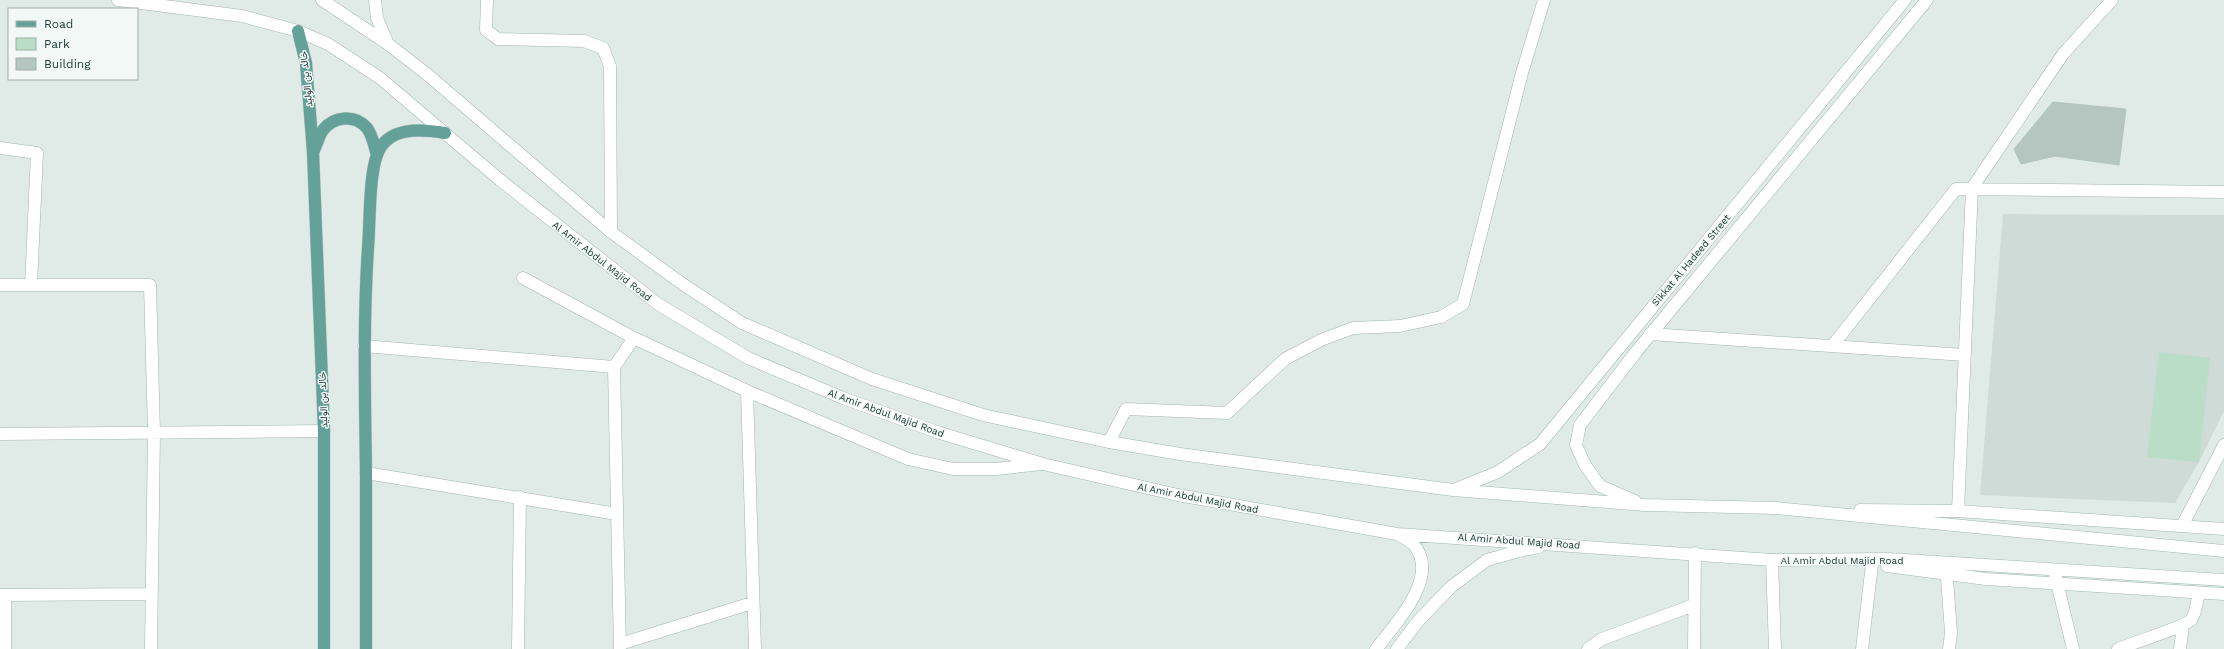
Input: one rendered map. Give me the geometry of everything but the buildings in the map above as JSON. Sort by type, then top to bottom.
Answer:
[{"type":"main road","name":"Al Amir Abdul Majid Road","points":[[118,0],[242,16],[298,31],[328,44],[380,78],[500,180],[658,304],[748,358],[843,398],[940,434],[1043,464],[1178,495],[1397,534],[1695,553],[1772,560],[1888,559],[1947,568],[2054,570],[2224,580]]},
{"type":"main road","points":[[322,0],[388,44],[428,74],[611,232],[684,285],[742,323],[807,353],[872,379],[983,415],[1109,442],[1180,454],[1453,490],[1645,505],[1958,511],[2224,529]]},
{"type":"main road","points":[[374,0],[377,18],[388,44]]},
{"type":"main road","points":[[487,0],[486,30],[498,39],[584,41],[603,48],[610,66],[611,232]]},
{"type":"main road","points":[[1109,442],[1126,409],[1227,413],[1285,359],[1321,340],[1353,328],[1400,326],[1442,317],[1463,304],[1522,73],[1544,0]]},
{"type":"main road","name":"Sikkat Al Hadeed Street","points":[[1453,490],[1498,472],[1540,444],[1905,0]]},
{"type":"main road","name":"Sikkat Al Hadeed Street","points":[[1645,505],[1600,486],[1585,465],[1576,445],[1580,425],[1650,334],[1927,0]]},
{"type":"main road","points":[[1958,511],[1972,188],[2062,54],[2112,0]]},
{"type":"main road","name":"خالد بن الوليد","points":[[298,31],[306,63],[313,152],[324,431],[324,649]]},
{"type":"main road","name":"خالد بن الوليد","points":[[313,152],[323,130],[339,119],[351,118],[367,128],[373,138],[377,154],[366,284],[364,346],[366,649]]},
{"type":"main road","points":[[377,154],[390,138],[400,132],[413,129],[445,133]]},
{"type":"main road","points":[[0,148],[37,153],[31,285]]},
{"type":"main road","points":[[1833,345],[1956,189],[2224,192]]},
{"type":"main road","points":[[523,278],[634,338],[747,391],[908,459],[953,469],[996,469],[1043,464]]},
{"type":"main road","points":[[0,285],[150,285],[154,433],[151,649]]},
{"type":"main road","points":[[1650,334],[1965,355]]},
{"type":"main road","points":[[634,338],[614,366],[620,647],[752,603]]},
{"type":"main road","points":[[364,346],[614,366]]},
{"type":"main road","points":[[747,391],[752,603],[755,649]]},
{"type":"main road","points":[[0,434],[324,431]]},
{"type":"main road","points":[[2182,526],[2224,445]]},
{"type":"main road","points":[[366,473],[617,514]]},
{"type":"main road","points":[[518,649],[520,498]]},
{"type":"main road","points":[[1776,508],[2224,551]]},
{"type":"main road","points":[[1376,649],[1408,609],[1422,573],[1420,555],[1412,543],[1397,534]]},
{"type":"main road","points":[[1398,649],[1419,620],[1450,587],[1487,560],[1519,551],[1561,544]]},
{"type":"main road","points":[[1694,649],[1695,553]]},
{"type":"main road","points":[[1775,649],[1772,560],[1947,568],[1986,579],[2224,594]]},
{"type":"main road","points":[[1862,649],[1872,564]]},
{"type":"main road","points":[[1947,568],[1952,634],[1949,649]]},
{"type":"main road","points":[[2054,570],[2073,649]]},
{"type":"main road","points":[[2118,649],[2145,638],[2183,626],[2192,619],[2199,593]]},
{"type":"main road","points":[[5,649],[2,595],[151,594]]},
{"type":"main road","points":[[1588,649],[1602,639],[1694,605]]},
{"type":"main road","points":[[2180,649],[2183,626]]},
{"type":"shaded area","points":[[2003,214],[2224,215],[2224,411],[2199,462],[2175,503],[1980,495]]},
{"type":"green space","points":[[2159,352],[2210,358],[2199,462],[2147,457]]}]
